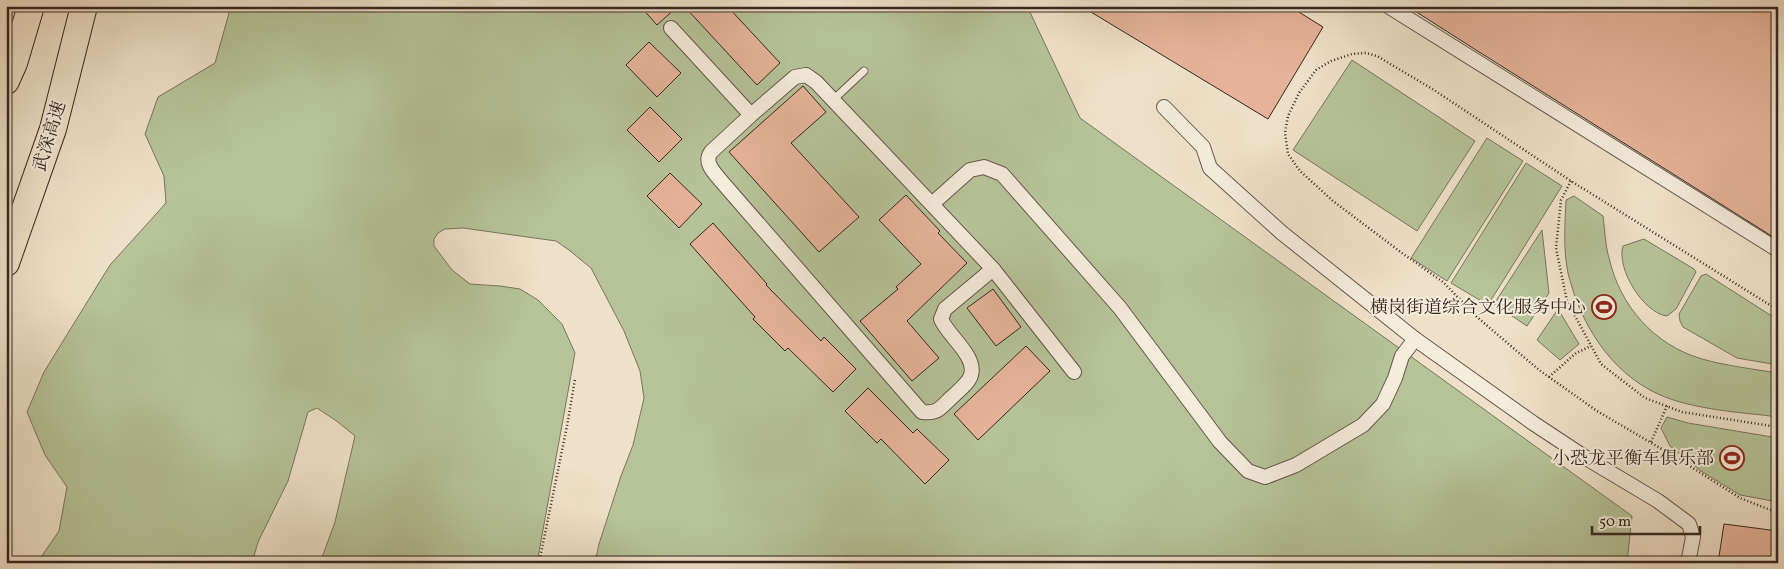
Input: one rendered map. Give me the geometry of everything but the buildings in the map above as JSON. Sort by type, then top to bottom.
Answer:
[{"type":"highway","points":[[6,81],[14,63],[31,6]]},
{"type":"highway","name":"武深高速","points":[[6,263],[52,129],[84,6]]},
{"type":"street","points":[[1388,6],[1778,250]]},
{"type":"street","points":[[671,28],[751,115]]},
{"type":"street","points":[[993,269],[945,309],[941,319],[944,328],[966,353],[971,365],[971,375],[966,383],[939,410],[932,413],[922,412],[722,182],[708,163],[708,157],[751,115],[796,77],[806,75],[833,100],[993,269],[1074,372]]},
{"type":"street","points":[[1164,108],[1204,147],[1210,168],[1282,233],[1415,339],[1540,428],[1586,458],[1658,500],[1689,524],[1693,537],[1688,563]]},
{"type":"street","points":[[932,204],[970,170],[984,167],[1002,174],[1120,308],[1220,442],[1248,471],[1265,477],[1296,465],[1364,425],[1383,404],[1395,378],[1402,356],[1415,339]]},
{"type":"lane","points":[[833,100],[864,71]]},
{"type":"path","points":[[1778,310],[1571,181],[1434,90],[1377,56],[1366,53],[1352,54],[1331,61],[1316,70],[1299,94],[1288,116],[1285,133],[1288,154],[1300,171],[1333,201],[1443,282],[1497,335],[1549,377],[1597,411],[1651,442],[1740,498],[1778,513]]},
{"type":"path","points":[[1571,181],[1562,200],[1556,248],[1567,302],[1601,364],[1645,398],[1682,412],[1778,427]]},
{"type":"path","points":[[1549,377],[1576,354],[1591,346]]},
{"type":"path","points":[[539,563],[575,380]]},
{"type":"path","points":[[1651,442],[1667,406]]},
{"type":"green space","points":[[231,6],[1027,6],[1080,118],[1632,516],[1627,563],[595,563],[599,544],[633,445],[644,398],[640,371],[624,331],[591,268],[569,250],[556,241],[463,228],[445,229],[438,233],[434,239],[434,246],[452,270],[470,284],[520,289],[538,300],[562,324],[575,353],[537,563],[320,563],[335,522],[355,436],[317,408],[308,412],[288,481],[258,542],[252,563],[37,563],[59,531],[67,487],[45,455],[27,412],[44,372],[110,265],[166,203],[164,176],[145,134],[158,97],[215,63]]},
{"type":"green space","points":[[1352,60],[1475,141],[1417,231],[1293,150]]},
{"type":"green space","points":[[1487,138],[1523,161],[1447,281],[1411,258]]},
{"type":"green space","points":[[1526,163],[1562,186],[1488,305],[1451,283]]},
{"type":"green space","name":"横岗街道综合文化服务中心","points":[[1574,196],[1603,216],[1607,248],[1614,276],[1621,292],[1631,307],[1654,334],[1685,353],[1702,359],[1778,373],[1778,417],[1717,410],[1686,404],[1658,394],[1641,385],[1625,373],[1612,359],[1600,344],[1580,310],[1568,273],[1565,246],[1566,200]]},
{"type":"green space","points":[[1542,230],[1549,293],[1527,326],[1494,304]]},
{"type":"green space","name":"横岗街道综合文化服务中心","points":[[1644,239],[1696,272],[1676,309],[1667,316],[1649,307],[1641,298],[1633,288],[1624,266],[1623,246]]},
{"type":"green space","points":[[1706,274],[1778,320],[1778,365],[1737,358],[1683,327],[1679,314],[1701,276]]},
{"type":"green space","points":[[1558,309],[1579,344],[1560,360],[1537,340]]},
{"type":"green space","name":"小恐龙平衡车俱乐部","points":[[1667,417],[1688,423],[1778,438],[1778,502],[1740,495],[1701,471],[1670,446],[1661,428]]},
{"type":"place","name":"横岗街道综合文化服务中心","points":[[1604,307]]},
{"type":"place","name":"小恐龙平衡车俱乐部","points":[[1732,458]]}]
